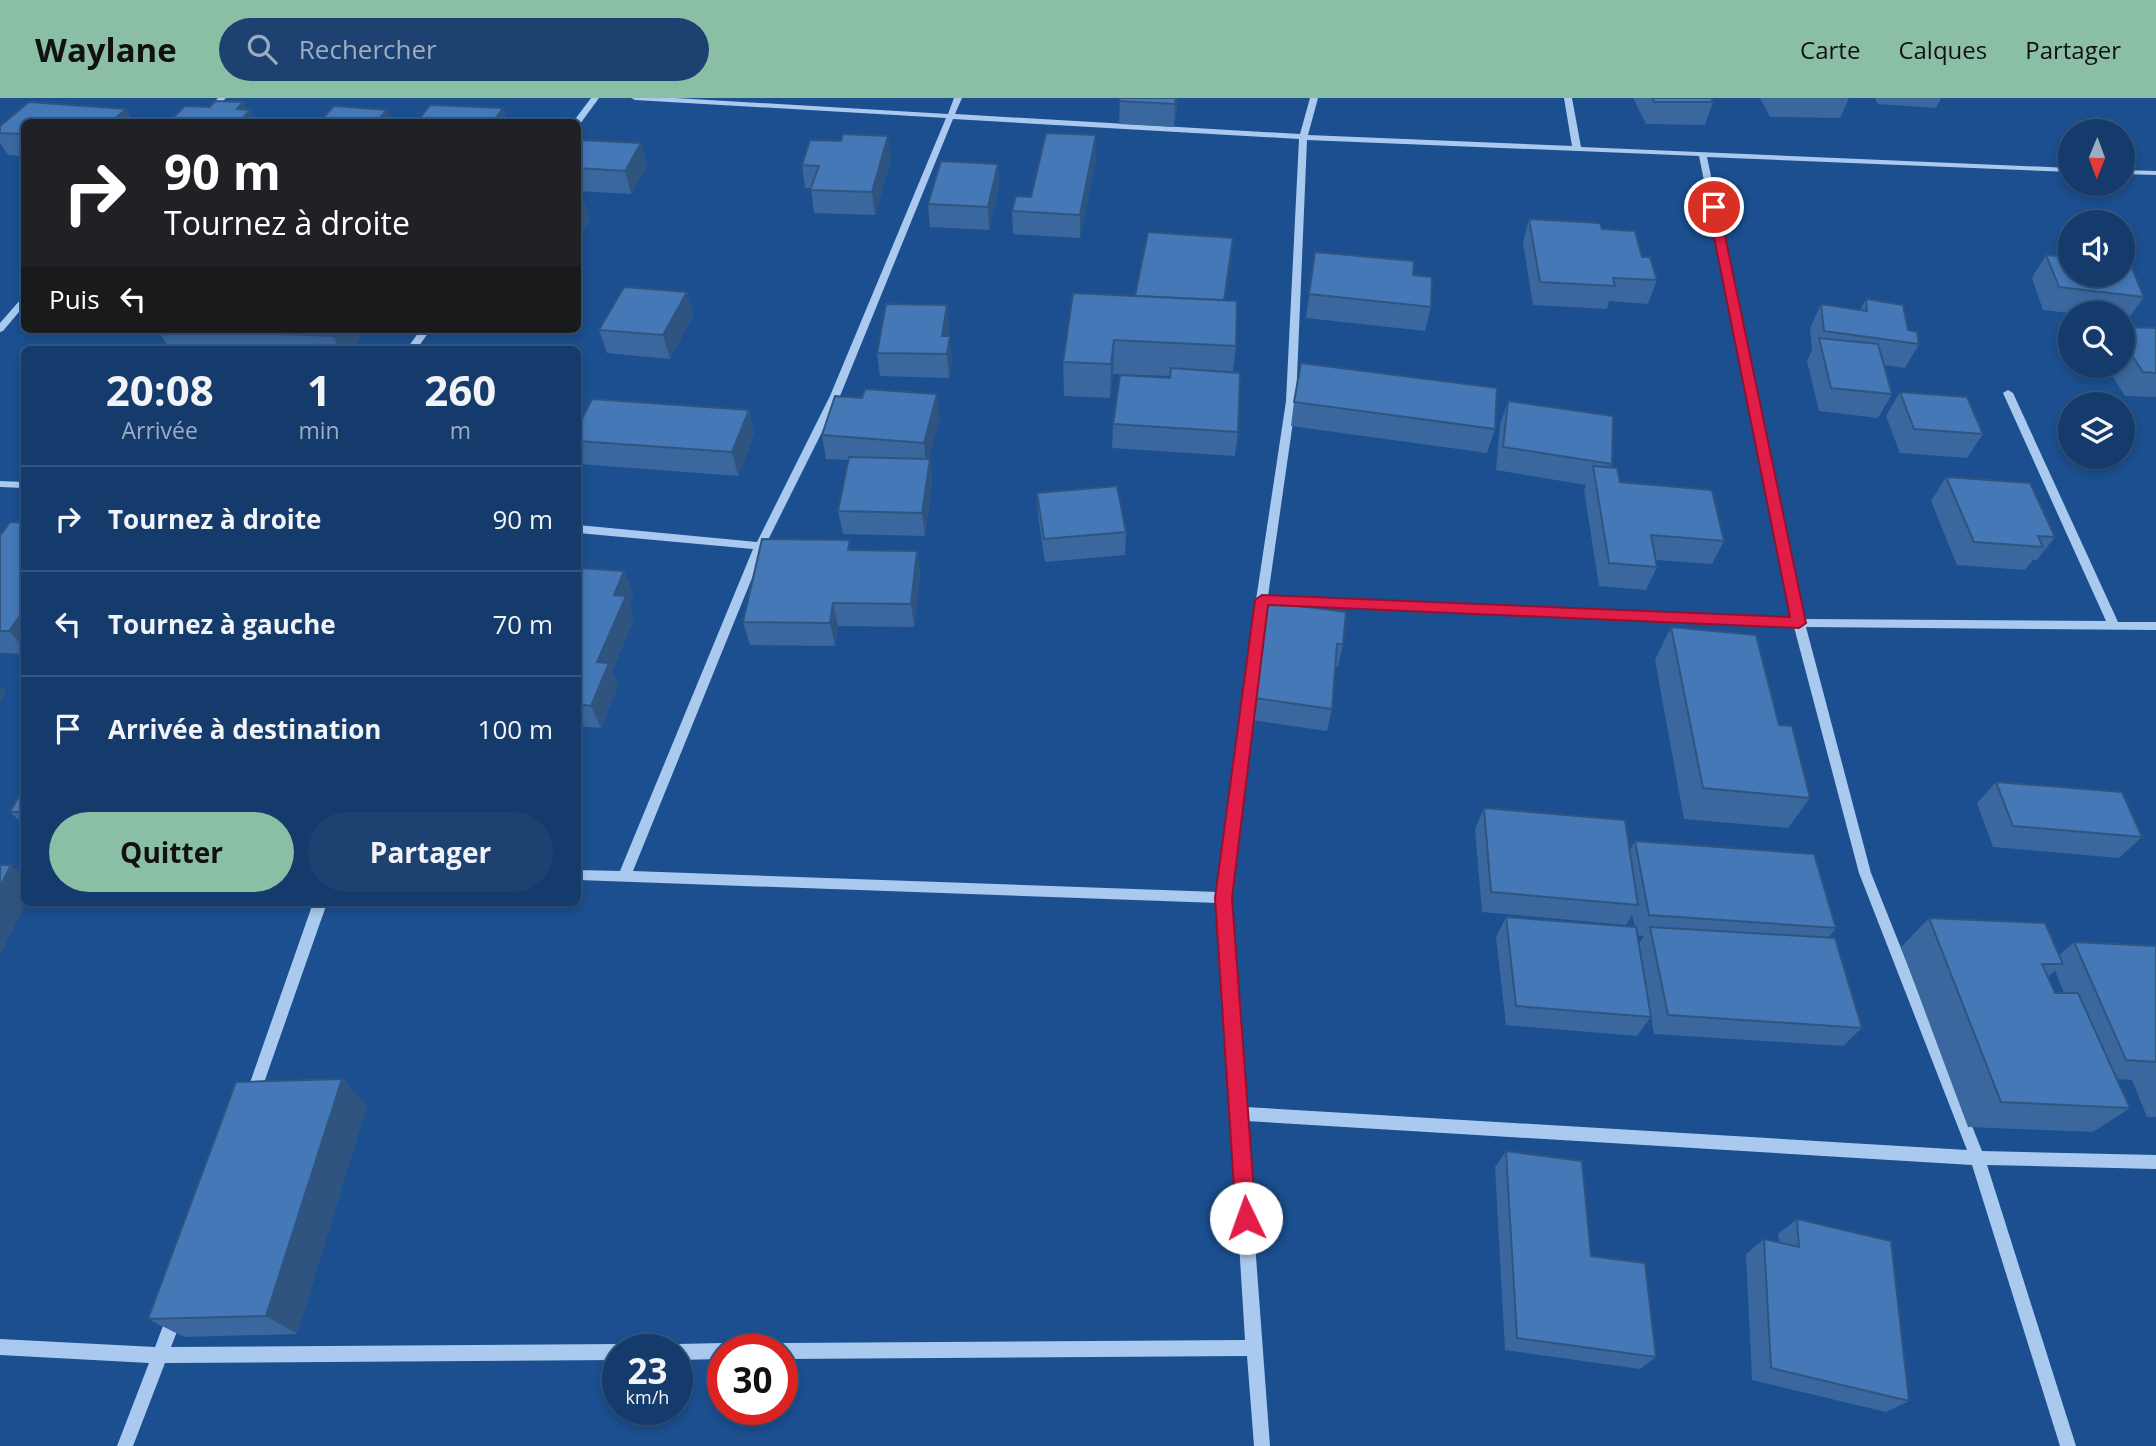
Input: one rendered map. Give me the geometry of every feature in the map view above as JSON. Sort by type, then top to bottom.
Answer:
[{"type":"street","points":[[201,119],[222,98]]},
{"type":"street","points":[[579,119],[595,98]]},
{"type":"street","points":[[635,98],[1303,137],[2058,170]]},
{"type":"street","points":[[624,878],[760,546],[835,396],[958,98]]},
{"type":"street","points":[[1262,1446],[1224,898],[1262,600],[1291,401],[1303,137],[1314,98]]},
{"type":"street","points":[[1569,98],[1577,149]]},
{"type":"street","points":[[1703,155],[1799,623],[1865,873],[1977,1158],[2068,1446]]},
{"type":"street","points":[[2135,172],[2156,173]]},
{"type":"street","points":[[0,329],[21,304]]},
{"type":"street","points":[[2008,393],[2114,626]]},
{"type":"street","points":[[0,484],[21,485]]},
{"type":"street","points":[[581,530],[760,546]]},
{"type":"street","points":[[1262,600],[1799,623],[2156,626]]},
{"type":"street","points":[[581,874],[624,878],[1224,898]]},
{"type":"street","points":[[248,1109],[319,906]]},
{"type":"street","points":[[1240,1114],[1977,1158],[2156,1162]]},
{"type":"street","points":[[125,1446],[179,1303]]},
{"type":"street","points":[[0,1347],[161,1354],[602,1352]]},
{"type":"street","points":[[798,1351],[1254,1348]]},
{"type":"building","points":[[1120,98],[1176,98],[1175,104],[1119,101]]},
{"type":"building","points":[[1652,98],[1711,98],[1713,102],[1654,102]]},
{"type":"building","points":[[215,101],[243,102],[237,109],[250,110],[242,119],[172,119],[185,106],[210,107]]},
{"type":"building","points":[[29,102],[126,109],[114,119],[21,119],[21,134],[0,133],[0,126]]},
{"type":"building","points":[[430,105],[503,108],[495,119],[419,119]]},
{"type":"building","points":[[334,106],[387,110],[379,119],[322,119]]},
{"type":"building","points":[[1046,133],[1096,135],[1080,215],[1012,211],[1016,196],[1031,197]]},
{"type":"building","points":[[843,134],[888,136],[872,192],[810,190],[819,166],[802,165],[810,140],[841,141]]},
{"type":"building","points":[[581,140],[641,143],[625,171],[581,168]]},
{"type":"building","points":[[941,161],[998,164],[988,207],[928,204]]},
{"type":"building","points":[[1529,219],[1600,223],[1602,229],[1635,231],[1642,257],[1650,257],[1657,280],[1613,278],[1615,286],[1540,282]]},
{"type":"building","points":[[1148,232],[1233,238],[1224,300],[1135,296]]},
{"type":"building","points":[[1315,252],[1414,261],[1413,275],[1432,277],[1431,307],[1309,294]]},
{"type":"building","points":[[2046,255],[2058,256],[2058,285]]},
{"type":"building","points":[[2135,276],[2144,297],[2059,287],[2135,287]]},
{"type":"building","points":[[624,287],[687,292],[663,335],[599,330]]},
{"type":"building","points":[[1073,293],[1237,301],[1236,346],[1114,340],[1111,364],[1063,362]]},
{"type":"building","points":[[1866,299],[1903,305],[1908,330],[1917,332],[1919,344],[1824,331],[1821,304],[1867,311]]},
{"type":"building","points":[[886,304],[947,305],[942,336],[950,336],[947,354],[877,353]]},
{"type":"building","points":[[2135,327],[2156,328],[2156,373],[2143,372],[2135,360]]},
{"type":"building","points":[[260,333],[335,333],[333,336]]},
{"type":"building","points":[[1819,338],[1878,344],[1892,394],[1831,388]]},
{"type":"building","points":[[1301,363],[1497,388],[1495,429],[1294,402]]},
{"type":"building","points":[[1171,368],[1240,373],[1238,432],[1113,424],[1120,375],[1170,378]]},
{"type":"building","points":[[865,389],[937,394],[924,443],[822,435],[835,396],[862,398]]},
{"type":"building","points":[[1900,392],[1967,397],[1983,434],[1914,429]]},
{"type":"building","points":[[592,399],[749,410],[732,452],[581,441],[581,421]]},
{"type":"building","points":[[1508,401],[1613,416],[1612,464],[1503,447]]},
{"type":"building","points":[[849,457],[930,459],[922,513],[838,511]]},
{"type":"building","points":[[1593,466],[1617,468],[1620,482],[1712,490],[1724,541],[1651,535],[1657,567],[1609,563]]},
{"type":"building","points":[[1946,477],[2030,483],[2055,537],[2038,536],[2043,547],[1974,542]]},
{"type":"building","points":[[1117,486],[1126,532],[1044,539],[1037,493]]},
{"type":"building","points":[[10,522],[21,523],[21,614],[9,631],[0,631],[0,536]]},
{"type":"building","points":[[762,539],[850,540],[848,550],[917,551],[911,604],[833,603],[830,623],[743,622]]},
{"type":"building","points":[[581,568],[624,571],[614,595],[626,596],[597,662],[609,663],[591,706],[581,704]]},
{"type":"building","points":[[1268,602],[1346,612],[1343,644],[1337,644],[1332,709],[1255,698]]},
{"type":"building","points":[[1671,627],[1756,635],[1779,725],[1792,726],[1810,798],[1703,788]]},
{"type":"building","points":[[1996,782],[2122,792],[2142,837],[2013,826]]},
{"type":"building","points":[[21,792],[21,812],[10,812]]},
{"type":"building","points":[[1484,808],[1625,820],[1638,905],[1491,892]]},
{"type":"building","points":[[1635,841],[1814,854],[1836,928],[1649,915]]},
{"type":"building","points":[[0,865],[11,865],[0,887]]},
{"type":"building","points":[[1506,917],[1636,927],[1651,1017],[1516,1006]]},
{"type":"building","points":[[1929,918],[2045,923],[2063,964],[2042,964],[2055,993],[2078,993],[2130,1108],[2001,1102]]},
{"type":"building","points":[[1650,927],[1835,938],[1862,1028],[1668,1015]]},
{"type":"building","points":[[2074,942],[2156,946],[2156,1062],[2126,1060]]},
{"type":"building","points":[[342,1079],[266,1316],[148,1319],[236,1082]]},
{"type":"building","points":[[1506,1151],[1582,1161],[1591,1256],[1645,1263],[1656,1357],[1517,1338]]},
{"type":"building","points":[[1797,1219],[1891,1241],[1909,1401],[1771,1368],[1764,1239],[1799,1247]]},
{"type":"route","points":[[1246,1218],[1224,898],[1262,600],[1799,623],[1714,207]]}]
